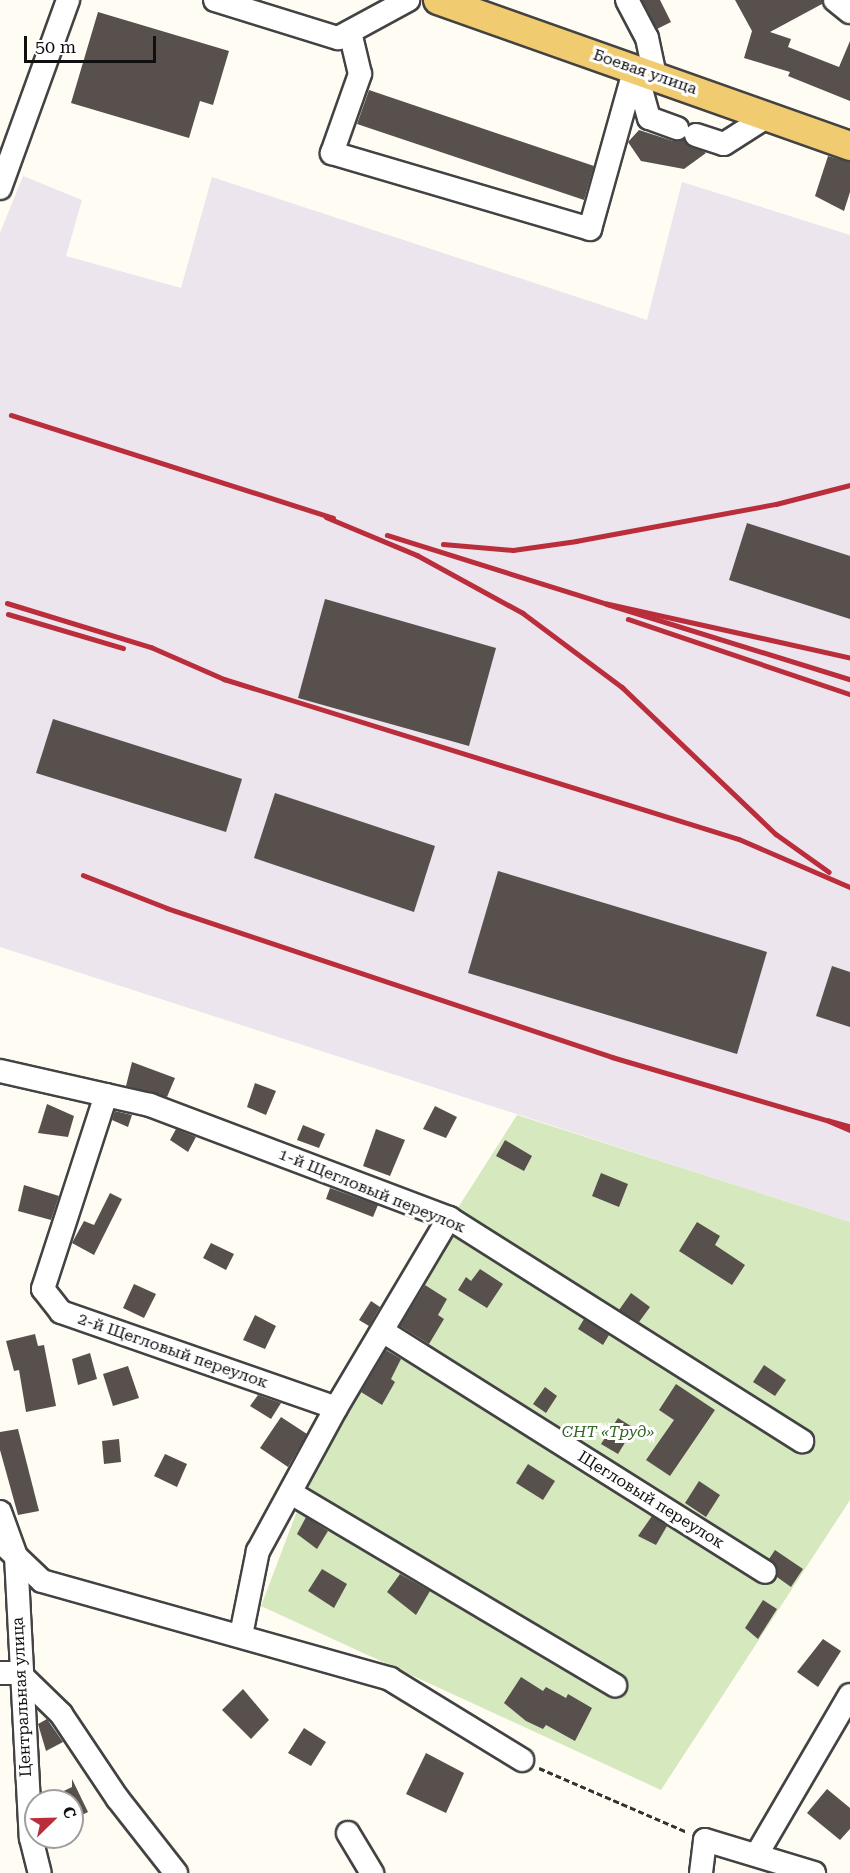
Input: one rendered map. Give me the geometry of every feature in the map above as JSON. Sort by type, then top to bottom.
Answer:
[{"type":"main road","name":"Боевая улица","points":[[446,1],[850,146]]},
{"type":"street","points":[[0,188],[68,0]]},
{"type":"street","points":[[215,0],[338,38],[408,0]]},
{"type":"street","points":[[627,0],[647,38],[645,72],[649,118],[724,144],[768,116]]},
{"type":"street","points":[[835,0],[850,12]]},
{"type":"street","points":[[350,32],[360,74],[332,153],[590,229],[645,72]]},
{"type":"street","name":"1-й Щегловый переулок","points":[[0,1071],[150,1105],[449,1218],[802,1441]]},
{"type":"street","name":"2-й Щегловый переулок","points":[[106,1095],[43,1289],[61,1312],[336,1408]]},
{"type":"street","points":[[242,1635],[258,1551],[336,1408],[384,1332],[449,1218]]},
{"type":"street","name":"Щегловый переулок","points":[[384,1332],[765,1572]]},
{"type":"street","points":[[291,1493],[615,1684]]},
{"type":"street","points":[[0,1512],[8,1549],[42,1581],[242,1635],[390,1679],[522,1760]]},
{"type":"street","name":"Центральная улица","points":[[8,1549],[10,1673],[31,1838],[40,1873]]},
{"type":"street","points":[[10,1673],[61,1714],[118,1799],[176,1873]]},
{"type":"street","points":[[757,1854],[850,1695]]},
{"type":"street","points":[[348,1833],[372,1873]]},
{"type":"street","points":[[702,1873],[705,1840],[814,1873]]},
{"type":"path","points":[[522,1760],[705,1840]]},
{"type":"shaded area","points":[[23,176],[82,200],[66,256],[181,288],[212,177],[647,320],[682,182],[850,235],[850,1222],[0,947],[0,233]]},
{"type":"green space","name":"СНТ «Труд»","points":[[517,1115],[850,1222],[850,1500],[661,1790],[261,1606],[299,1506],[299,1491],[454,1214]]},
{"type":"building","points":[[642,0],[660,0],[671,22],[657,29]]},
{"type":"building","points":[[735,0],[822,0],[822,4],[770,32],[791,39],[788,47],[839,67],[850,41],[850,101],[788,76],[790,72],[744,58],[752,31]]},
{"type":"building","points":[[98,12],[229,51],[213,105],[200,101],[189,138],[71,103]]},
{"type":"building","points":[[369,90],[594,166],[584,200],[357,124]]},
{"type":"building","points":[[639,130],[673,141],[684,139],[706,153],[684,169],[641,161],[628,142]]},
{"type":"building","points":[[828,156],[850,162],[850,192],[844,211],[815,196]]},
{"type":"building","points":[[747,523],[850,556],[850,619],[729,580]]},
{"type":"building","points":[[325,599],[496,648],[469,746],[298,698]]},
{"type":"building","points":[[53,719],[242,779],[226,832],[36,773]]},
{"type":"building","points":[[275,793],[435,846],[414,912],[254,858]]},
{"type":"building","points":[[498,871],[767,952],[737,1054],[468,973]]},
{"type":"building","points":[[832,966],[850,972],[850,1027],[816,1016]]},
{"type":"building","points":[[132,1062],[175,1078],[167,1097],[126,1086]]},
{"type":"building","points":[[255,1083],[276,1091],[266,1115],[247,1107]]},
{"type":"building","points":[[47,1104],[74,1116],[68,1137],[38,1133]]},
{"type":"building","points":[[435,1106],[457,1117],[446,1138],[423,1129]]},
{"type":"building","points":[[115,1111],[132,1115],[128,1127],[112,1120]]},
{"type":"building","points":[[303,1125],[325,1134],[319,1148],[297,1140]]},
{"type":"building","points":[[176,1129],[196,1137],[188,1152],[170,1140]]},
{"type":"building","points":[[376,1129],[405,1140],[390,1176],[363,1166]]},
{"type":"building","points":[[505,1140],[532,1156],[524,1171],[496,1156]]},
{"type":"building","points":[[601,1173],[628,1184],[619,1207],[592,1196]]},
{"type":"building","points":[[24,1185],[59,1196],[51,1220],[18,1211]]},
{"type":"building","points":[[330,1188],[378,1205],[373,1217],[326,1199]]},
{"type":"building","points":[[110,1193],[122,1199],[94,1255],[72,1243],[84,1221],[94,1225]]},
{"type":"building","points":[[697,1222],[720,1236],[715,1245],[745,1265],[732,1285],[679,1251]]},
{"type":"building","points":[[211,1243],[234,1254],[226,1270],[203,1258]]},
{"type":"building","points":[[480,1269],[503,1284],[487,1308],[458,1290],[466,1277],[471,1281]]},
{"type":"building","points":[[134,1284],[156,1294],[144,1318],[123,1308]]},
{"type":"building","points":[[425,1285],[447,1299],[438,1315],[444,1319],[429,1344],[400,1326]]},
{"type":"building","points":[[631,1293],[650,1307],[639,1322],[619,1310]]},
{"type":"building","points":[[371,1301],[380,1307],[369,1326],[359,1320]]},
{"type":"building","points":[[255,1315],[276,1326],[265,1349],[243,1340]]},
{"type":"building","points":[[584,1319],[609,1335],[603,1345],[578,1329]]},
{"type":"building","points":[[35,1334],[38,1346],[44,1345],[56,1406],[26,1412],[19,1370],[14,1371],[6,1341]]},
{"type":"building","points":[[386,1350],[401,1359],[391,1379],[395,1382],[382,1405],[361,1392]]},
{"type":"building","points":[[90,1353],[97,1379],[78,1385],[72,1359]]},
{"type":"building","points":[[764,1365],[786,1380],[775,1396],[753,1382]]},
{"type":"building","points":[[128,1366],[139,1398],[113,1406],[103,1374]]},
{"type":"building","points":[[676,1384],[715,1410],[670,1476],[646,1460],[674,1420],[659,1410]]},
{"type":"building","points":[[545,1387],[557,1396],[546,1413],[533,1404]]},
{"type":"building","points":[[258,1395],[281,1403],[271,1419],[250,1406]]},
{"type":"building","points":[[281,1417],[307,1434],[288,1467],[260,1448]]},
{"type":"building","points":[[618,1418],[634,1428],[618,1454],[601,1444]]},
{"type":"building","points":[[18,1429],[39,1511],[18,1515],[0,1450],[0,1432]]},
{"type":"building","points":[[119,1439],[121,1462],[104,1464],[102,1441]]},
{"type":"building","points":[[165,1454],[187,1464],[177,1487],[154,1476]]},
{"type":"building","points":[[528,1464],[555,1481],[543,1500],[516,1483]]},
{"type":"building","points":[[699,1481],[720,1495],[706,1517],[685,1503]]},
{"type":"building","points":[[652,1516],[667,1526],[656,1545],[638,1536]]},
{"type":"building","points":[[306,1517],[328,1531],[317,1549],[297,1534]]},
{"type":"building","points":[[775,1550],[803,1569],[791,1587],[777,1577],[777,1566],[769,1559]]},
{"type":"building","points":[[322,1569],[347,1584],[334,1608],[308,1591]]},
{"type":"building","points":[[400,1574],[430,1591],[416,1615],[387,1592]]},
{"type":"building","points":[[763,1600],[777,1609],[758,1639],[745,1628]]},
{"type":"building","points":[[823,1639],[841,1651],[818,1687],[797,1672]]},
{"type":"building","points":[[521,1677],[543,1691],[546,1687],[566,1698],[568,1694],[592,1708],[575,1741],[546,1725],[543,1729],[526,1721],[504,1703]]},
{"type":"building","points":[[243,1689],[269,1720],[251,1739],[222,1710]]},
{"type":"building","points":[[47,1719],[63,1742],[46,1751],[38,1724]]},
{"type":"building","points":[[304,1728],[326,1742],[311,1766],[288,1753]]},
{"type":"building","points":[[426,1753],[464,1773],[446,1813],[406,1794]]},
{"type":"building","points":[[72,1779],[77,1789],[68,1789],[72,1787]]},
{"type":"building","points":[[827,1789],[850,1808],[850,1829],[840,1840],[807,1813]]},
{"type":"railway","points":[[11,415],[333,518]]},
{"type":"railway","points":[[443,544],[513,550],[576,541],[776,504],[850,485]]},
{"type":"railway","points":[[326,517],[417,555],[523,613],[622,687],[776,834],[829,872]]},
{"type":"railway","points":[[387,535],[607,604]]},
{"type":"railway","points":[[7,603],[151,647],[224,679],[739,839],[850,887]]},
{"type":"railway","points":[[850,658],[607,604],[850,679]]},
{"type":"railway","points":[[8,614],[123,648]]},
{"type":"railway","points":[[628,619],[850,694]]},
{"type":"railway","points":[[83,875],[167,908],[612,1057],[829,1121]]},
{"type":"railway","points":[[850,1127],[829,1121],[850,1130]]}]
